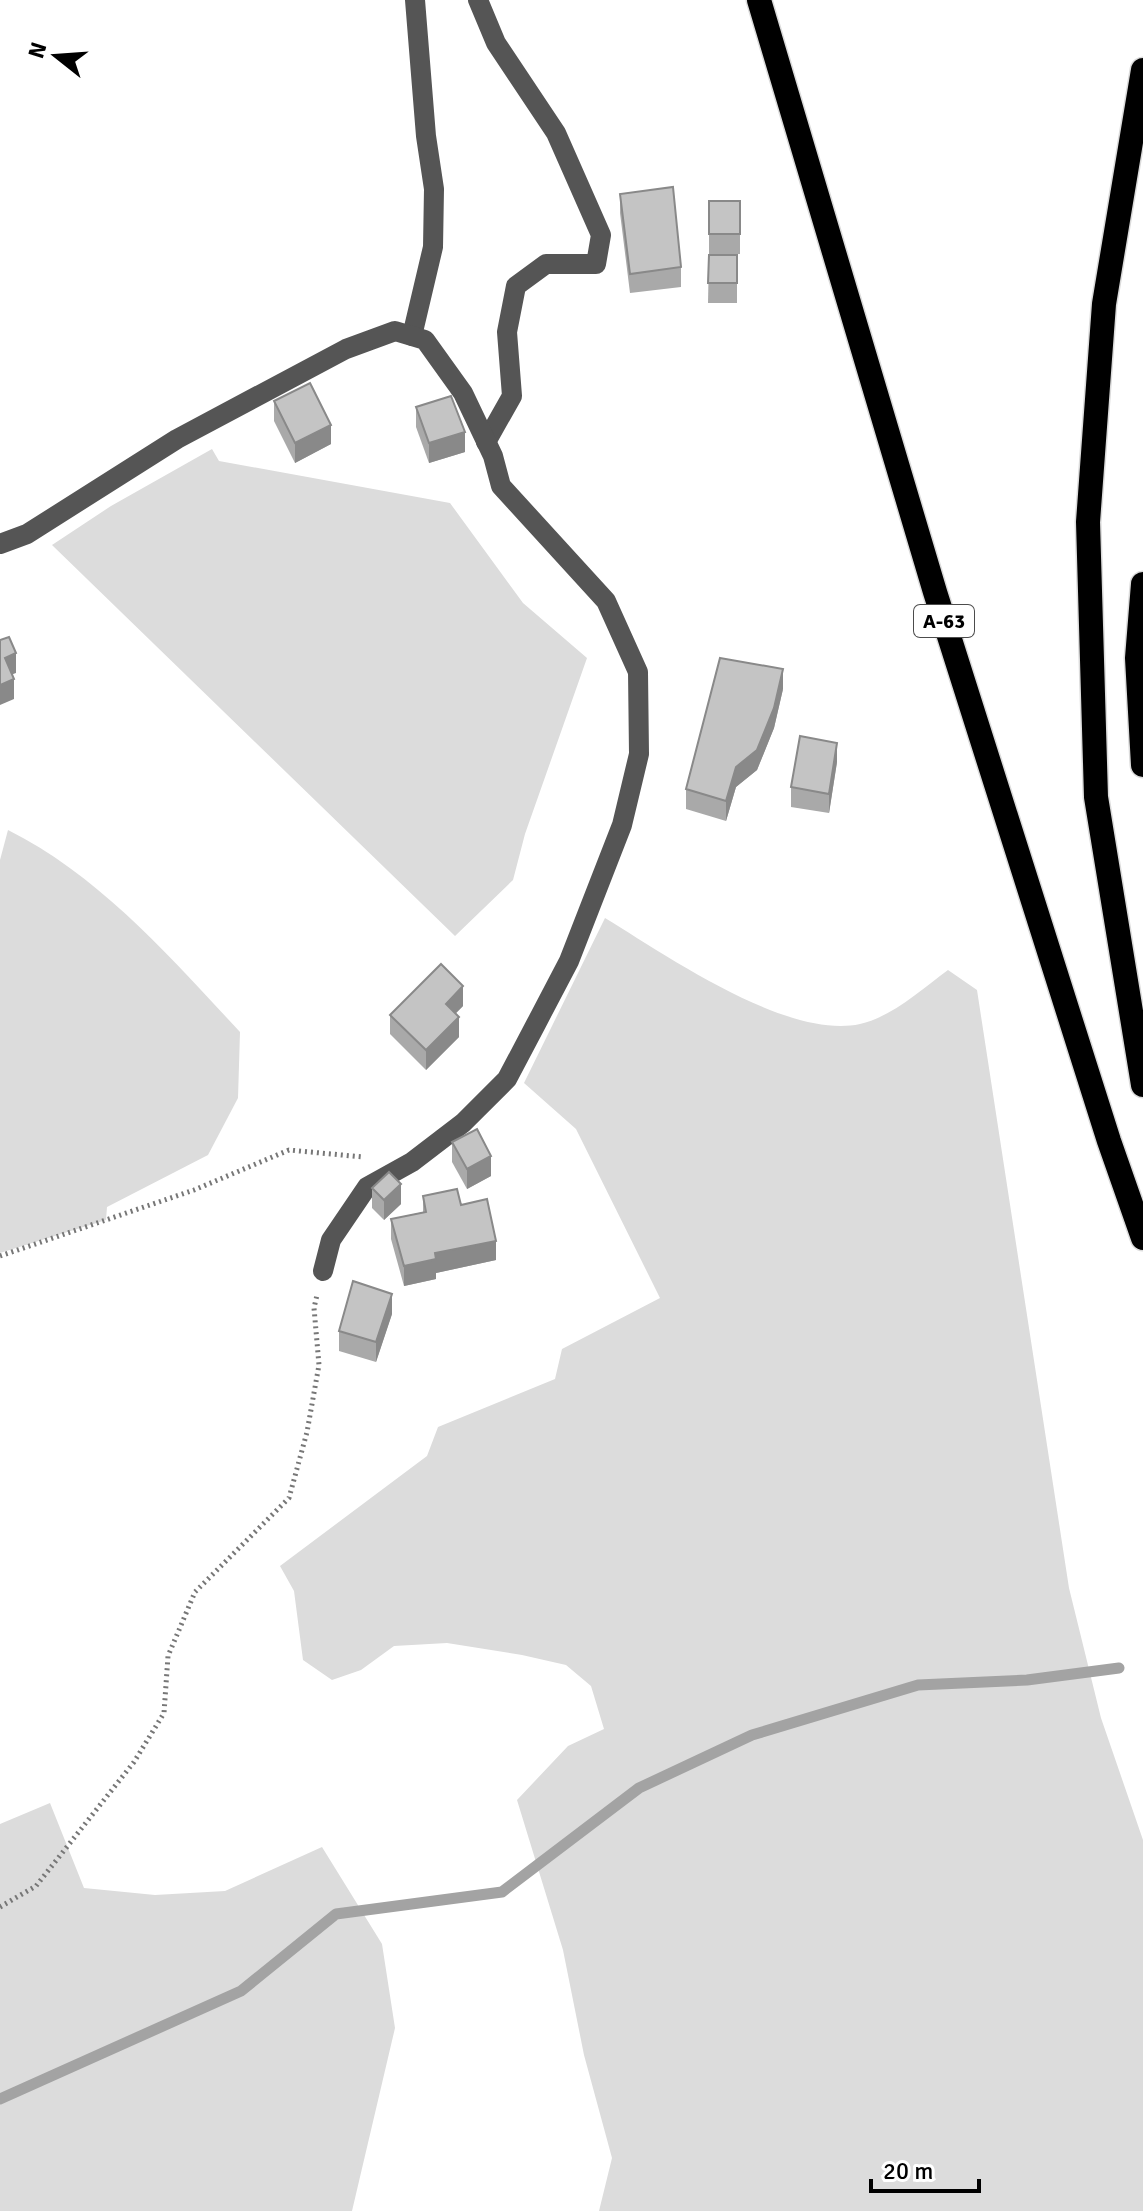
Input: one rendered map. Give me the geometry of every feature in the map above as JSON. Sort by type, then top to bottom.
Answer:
[{"type":"highway","name":"A-63","points":[[759,0],[935,592],[1104,1126],[1143,1238]]},
{"type":"highway","points":[[1143,70],[1104,304],[1088,522],[1096,797],[1114,925],[1143,1085]]},
{"type":"highway","points":[[1143,584],[1137,658],[1143,765]]},
{"type":"street","points":[[412,336],[433,247],[434,189],[426,136],[415,0]]},
{"type":"street","points":[[478,0],[496,43],[556,133],[601,235],[596,264],[546,264],[516,286],[507,332],[512,396],[486,442]]},
{"type":"street","points":[[0,544],[27,534],[177,439],[346,349],[395,331],[425,340],[463,393],[486,442],[501,486],[606,601],[638,672],[639,754],[622,825],[569,961],[507,1079],[463,1123],[412,1162],[367,1187],[331,1240],[323,1271]]},
{"type":"path","points":[[0,1256],[194,1190],[289,1150],[412,1162]]},
{"type":"path","points":[[0,1907],[36,1886],[134,1762],[164,1713],[168,1656],[195,1592],[289,1498],[307,1432],[319,1365],[314,1308],[323,1271]]},
{"type":"shaded area","points":[[212,449],[219,461],[450,503],[523,603],[587,658],[525,834],[513,880],[455,936],[52,545],[111,506]]},
{"type":"shaded area","points":[[8,830],[73,871],[133,920],[240,1032],[238,1098],[208,1155],[107,1207],[106,1220],[0,1253],[0,860]]},
{"type":"shaded area","points":[[605,918],[728,991],[798,1019],[831,1026],[860,1024],[884,1015],[948,970],[977,990],[1069,1588],[1101,1718],[1143,1840],[1143,2211],[599,2211],[612,2158],[584,2055],[563,1950],[517,1800],[568,1746],[604,1729],[591,1686],[566,1665],[447,1643],[394,1646],[361,1670],[332,1680],[303,1660],[294,1591],[280,1566],[427,1456],[438,1427],[555,1379],[562,1349],[660,1298],[576,1129],[524,1083]]},
{"type":"shaded area","points":[[50,1803],[84,1888],[155,1895],[225,1891],[322,1847],[382,1944],[395,2028],[352,2211],[0,2211],[0,1824]]},
{"type":"building","points":[[673,187],[681,267],[630,274],[620,194]]},
{"type":"building","points":[[709,201],[740,201],[740,234],[709,234]]},
{"type":"building","points":[[709,255],[737,255],[737,283],[708,283]]},
{"type":"building","points":[[310,383],[331,425],[295,443],[274,401]]},
{"type":"building","points":[[451,396],[465,432],[429,443],[416,407]]},
{"type":"building","points":[[9,637],[16,653],[5,658],[14,679],[0,685],[0,640]]},
{"type":"building","points":[[720,658],[783,669],[774,708],[757,750],[736,767],[726,801],[686,789]]},
{"type":"building","points":[[800,736],[837,743],[829,794],[791,787]]},
{"type":"building","points":[[441,964],[463,986],[446,1004],[459,1017],[426,1050],[390,1015]]},
{"type":"building","points":[[477,1129],[491,1156],[467,1169],[452,1142]]},
{"type":"building","points":[[389,1172],[401,1184],[384,1200],[372,1188]]},
{"type":"building","points":[[457,1189],[461,1205],[487,1199],[496,1241],[435,1253],[436,1259],[404,1266],[391,1219],[426,1212],[423,1196]]},
{"type":"building","points":[[353,1281],[392,1294],[376,1342],[339,1331]]},
{"type":"waterway","points":[[0,2099],[241,1991],[336,1914],[502,1892],[639,1788],[752,1735],[918,1685],[1027,1680],[1119,1668]]}]
